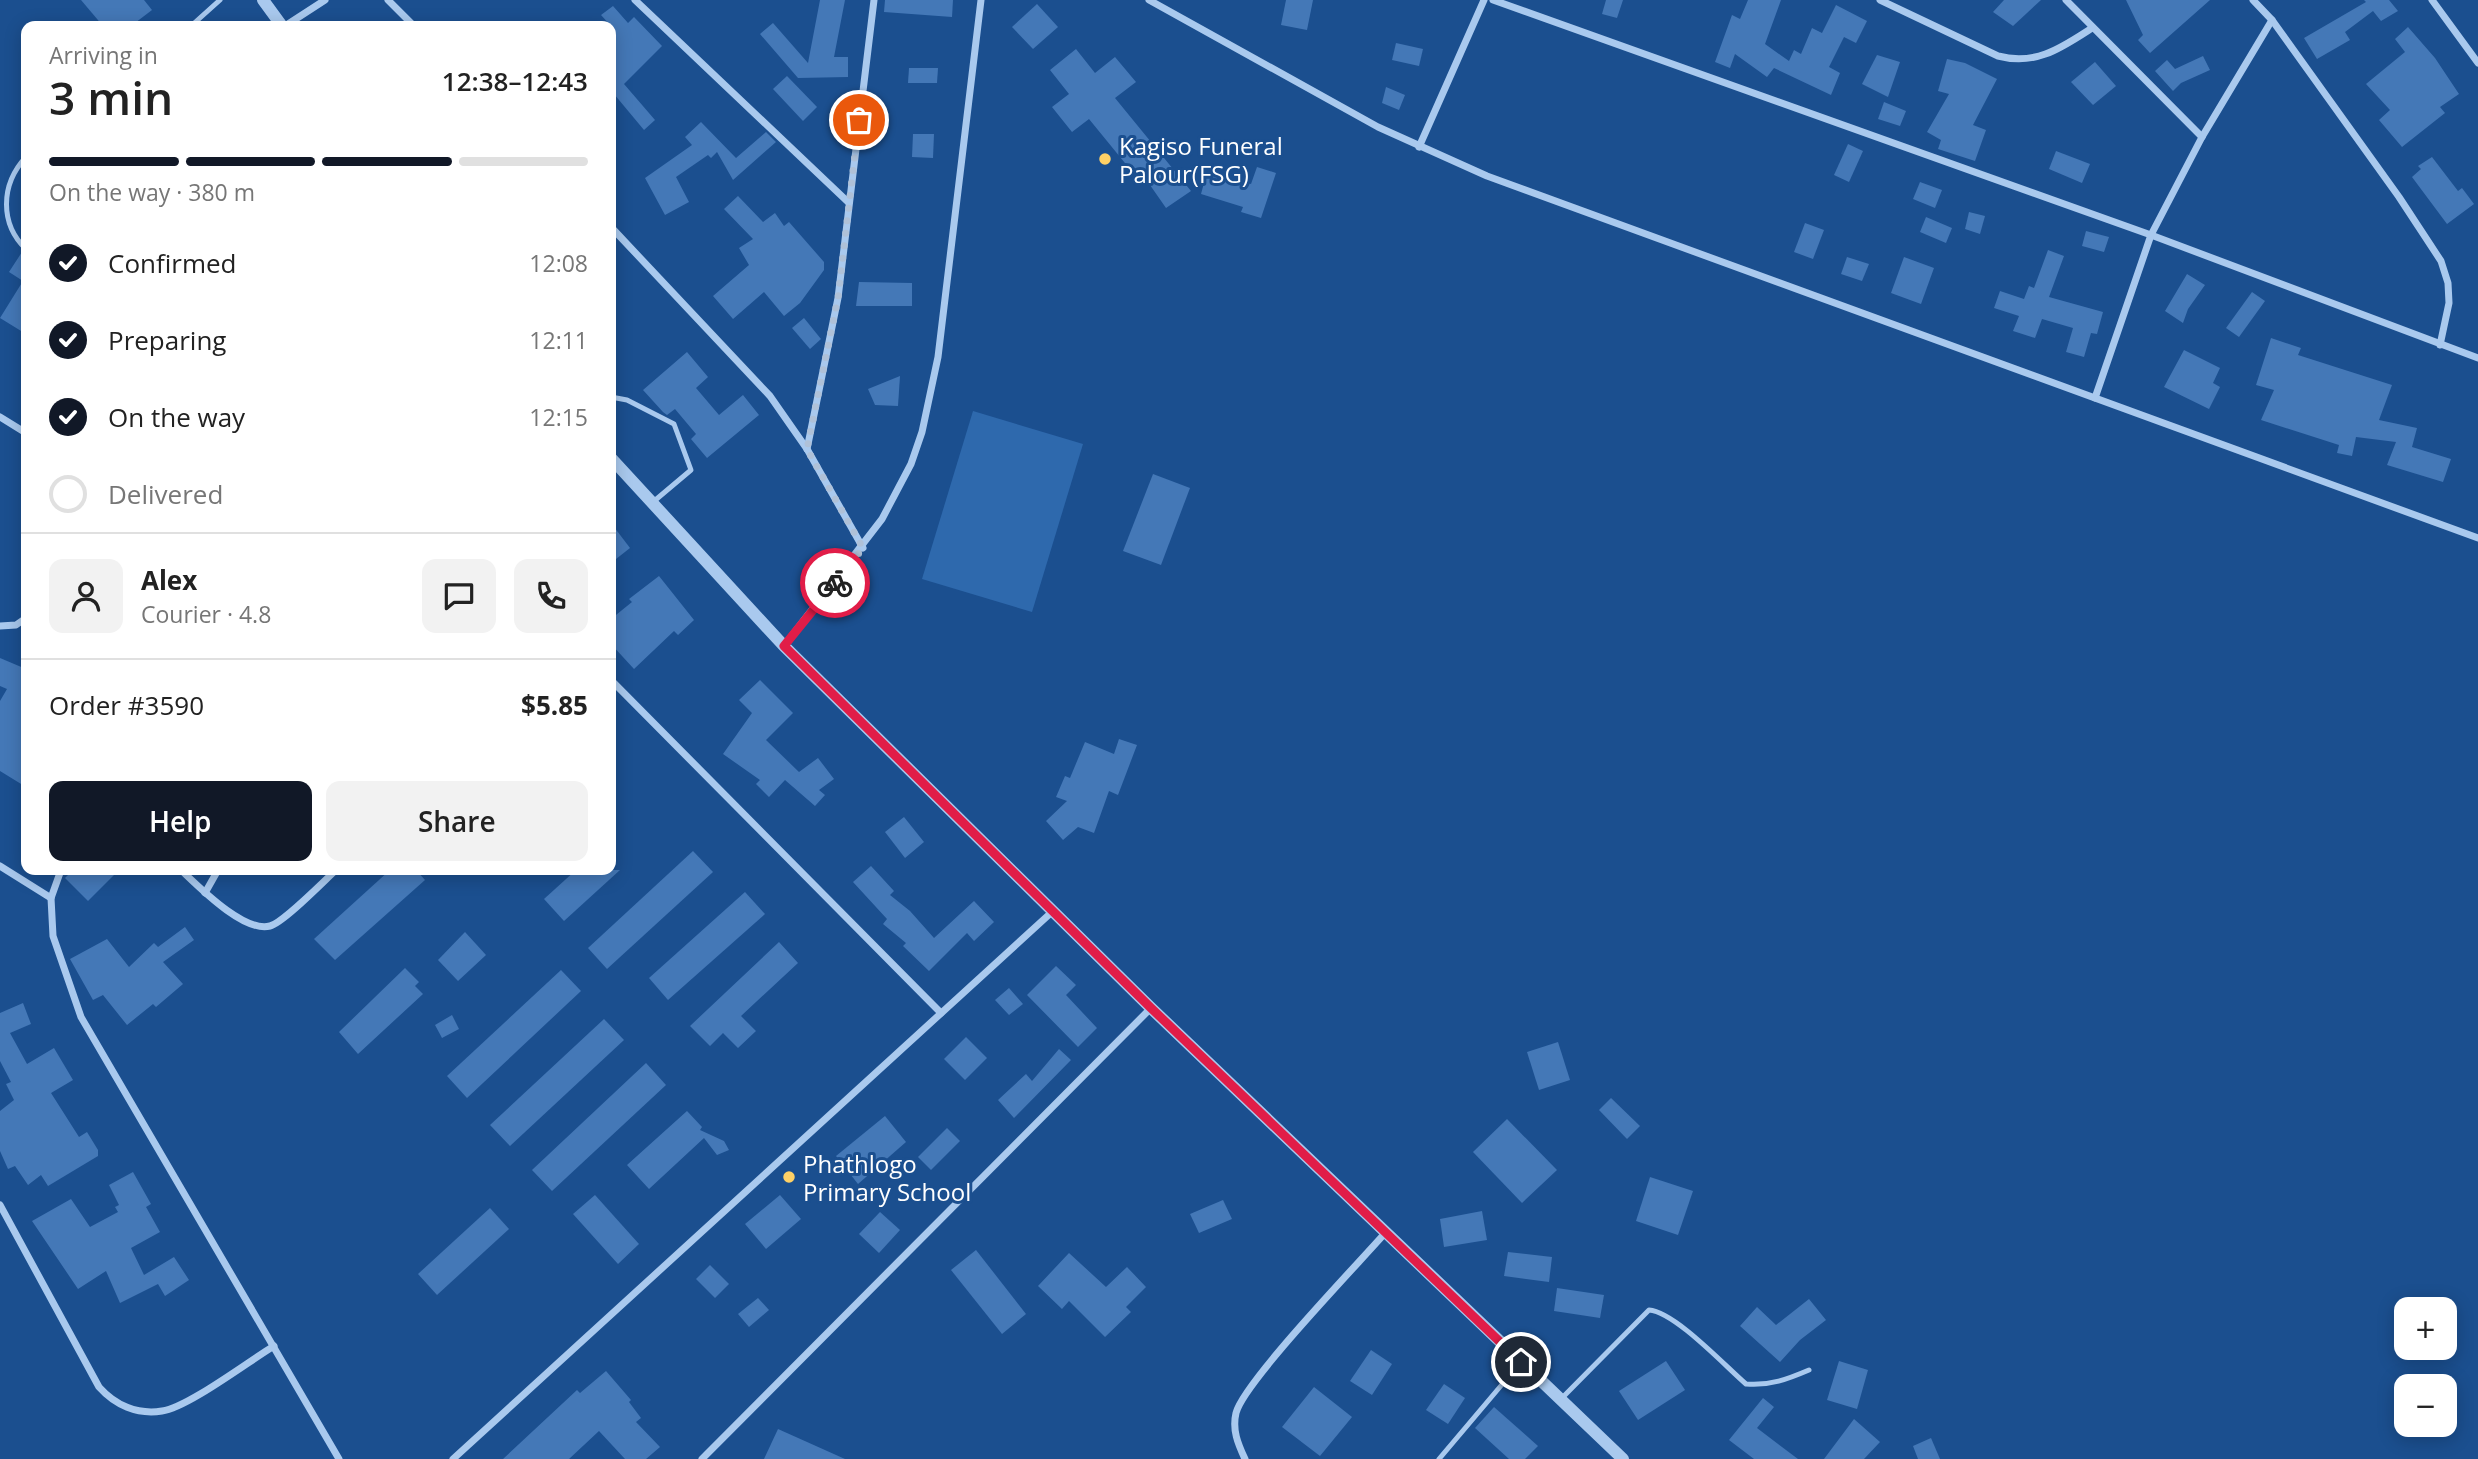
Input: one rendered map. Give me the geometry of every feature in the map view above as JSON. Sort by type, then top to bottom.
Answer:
[{"type":"street","points":[[264,0],[280,21]]},
{"type":"street","points":[[292,21],[325,0]]},
{"type":"street","points":[[388,0],[409,21]]},
{"type":"street","points":[[635,0],[848,202]]},
{"type":"street","points":[[807,449],[838,298],[874,0]]},
{"type":"street","points":[[784,646],[863,548],[883,519],[911,464],[932,395],[968,129],[981,0]]},
{"type":"street","points":[[1149,0],[1321,97],[1419,147],[1487,176],[1786,288],[2478,538]]},
{"type":"street","points":[[1419,147],[1483,0]]},
{"type":"street","points":[[1493,0],[2151,235],[2478,358]]},
{"type":"street","points":[[1880,0],[2014,61],[2042,58],[2092,28]]},
{"type":"street","points":[[2066,0],[2202,137]]},
{"type":"street","points":[[2253,0],[2272,20],[2399,197],[2441,261],[2448,283],[2449,303],[2440,345]]},
{"type":"street","points":[[2432,0],[2478,63]]},
{"type":"street","points":[[2095,398],[2151,235],[2202,137],[2272,20]]},
{"type":"street","points":[[616,232],[770,396],[807,449],[863,548]]},
{"type":"street","points":[[0,417],[21,430]]},
{"type":"street","points":[[616,464],[650,504],[784,646],[1151,1008],[1623,1459]]},
{"type":"street","points":[[0,626],[16,625],[21,622]]},
{"type":"street","points":[[616,685],[941,1013]]},
{"type":"street","points":[[0,866],[51,898]]},
{"type":"street","points":[[59,875],[51,898],[53,936],[81,1017],[339,1459]]},
{"type":"street","points":[[186,875],[205,893],[254,926],[269,926],[330,875]]},
{"type":"street","points":[[205,893],[215,875]]},
{"type":"street","points":[[453,1459],[1053,911]]},
{"type":"street","points":[[702,1459],[1151,1008]]},
{"type":"street","points":[[0,1205],[99,1387],[109,1398],[126,1407],[164,1411],[274,1346]]},
{"type":"street","points":[[1245,1459],[1236,1438],[1236,1412],[1254,1383],[1386,1232]]},
{"type":"lane","points":[[197,21],[220,0]]},
{"type":"lane","points":[[21,163],[2,184],[0,203],[2,223],[12,240],[21,246]]},
{"type":"lane","points":[[616,398],[627,400],[674,424],[691,470],[650,504]]},
{"type":"lane","points":[[1561,1400],[1649,1310],[1657,1310],[1673,1321],[1746,1384],[1781,1382],[1809,1370]]},
{"type":"lane","points":[[1439,1459],[1521,1362]]},
{"type":"shaded area","points":[[973,411],[1083,444],[1032,612],[922,579]]},
{"type":"building","points":[[81,0],[144,0],[152,10],[138,21],[99,21]]},
{"type":"building","points":[[820,0],[845,0],[834,57],[848,57],[848,77],[798,78],[760,34],[773,23],[808,63]]},
{"type":"building","points":[[885,0],[953,0],[952,17],[884,12]]},
{"type":"building","points":[[1286,0],[1313,0],[1307,30],[1281,25]]},
{"type":"building","points":[[1606,0],[1623,0],[1617,18],[1602,14]]},
{"type":"building","points":[[1748,0],[1781,0],[1765,44],[1789,61],[1794,50],[1801,54],[1812,28],[1822,33],[1836,5],[1867,21],[1856,43],[1844,37],[1829,67],[1840,73],[1831,95],[1774,68],[1767,77],[1735,54],[1730,68],[1715,62],[1732,15],[1740,19]]},
{"type":"building","points":[[2004,0],[2041,0],[2013,26],[1993,12]]},
{"type":"building","points":[[2126,0],[2210,0],[2150,53],[2138,40],[2143,35]]},
{"type":"building","points":[[2364,0],[2389,0],[2398,11],[2381,21],[2373,11],[2345,32],[2350,40],[2317,59],[2304,38],[2366,2]]},
{"type":"building","points":[[1037,4],[1058,27],[1033,49],[1012,27]]},
{"type":"building","points":[[613,6],[628,23],[634,17],[662,46],[624,84],[655,120],[644,130],[616,96],[616,21],[606,21],[601,15]]},
{"type":"building","points":[[2408,27],[2435,58],[2459,94],[2440,107],[2445,113],[2402,147],[2379,120],[2390,110],[2366,84],[2405,52],[2395,39]]},
{"type":"building","points":[[1396,43],[1423,49],[1419,66],[1392,60]]},
{"type":"building","points":[[1076,49],[1095,73],[1115,57],[1136,82],[1115,98],[1191,191],[1166,208],[1143,175],[1138,179],[1089,119],[1072,132],[1052,107],[1069,94],[1050,70]]},
{"type":"building","points":[[1877,55],[1900,62],[1888,97],[1862,84]]},
{"type":"building","points":[[2203,56],[2210,70],[2181,83],[2173,91],[2155,71],[2167,60],[2175,69]]},
{"type":"building","points":[[1947,59],[1965,63],[1997,79],[1973,125],[1986,130],[1975,161],[1938,149],[1941,140],[1927,132],[1949,94],[1938,91]]},
{"type":"building","points":[[2095,62],[2116,86],[2093,105],[2071,82]]},
{"type":"building","points":[[909,68],[938,68],[937,83],[908,83]]},
{"type":"building","points":[[787,76],[817,107],[803,121],[773,89]]},
{"type":"building","points":[[1386,87],[1405,95],[1399,110],[1382,103]]},
{"type":"building","points":[[1884,102],[1906,111],[1900,126],[1878,119]]},
{"type":"building","points":[[701,122],[736,158],[766,132],[776,142],[733,180],[717,152],[711,158],[708,155],[676,177],[689,202],[665,215],[645,178],[692,145],[685,137]]},
{"type":"building","points":[[913,134],[934,134],[933,158],[912,157]]},
{"type":"building","points":[[1848,144],[1863,151],[1849,182],[1834,175]]},
{"type":"building","points":[[2056,151],[2090,164],[2082,183],[2049,169]]},
{"type":"building","points":[[2432,157],[2458,191],[2462,188],[2474,204],[2447,224],[2412,177],[2421,169],[2418,166]]},
{"type":"building","points":[[1257,167],[1276,173],[1261,218],[1241,212],[1243,207],[1201,194],[1207,172],[1251,184]]},
{"type":"building","points":[[1920,182],[1942,190],[1935,208],[1913,199]]},
{"type":"building","points":[[738,196],[763,222],[775,213],[784,226],[789,222],[824,262],[824,270],[800,303],[784,316],[764,292],[733,319],[713,296],[749,265],[739,248],[753,239],[724,209]]},
{"type":"building","points":[[1969,212],[1985,216],[1980,234],[1965,229]]},
{"type":"building","points":[[1926,217],[1952,228],[1946,243],[1920,232]]},
{"type":"building","points":[[1805,223],[1824,230],[1813,259],[1794,252]]},
{"type":"building","points":[[2086,231],[2109,237],[2104,252],[2082,246]]},
{"type":"building","points":[[2048,250],[2064,256],[2049,297],[2103,312],[2097,334],[2091,333],[2084,357],[2066,352],[2073,328],[2042,319],[2035,338],[2013,331],[2019,316],[1994,308],[2000,291],[2024,299],[2029,286],[2034,288]]},
{"type":"building","points":[[21,254],[21,280],[9,272]]},
{"type":"building","points":[[1847,257],[1869,264],[1862,281],[1841,274]]},
{"type":"building","points":[[1904,257],[1934,268],[1921,304],[1891,293]]},
{"type":"building","points":[[2187,274],[2205,285],[2188,309],[2183,323],[2165,311]]},
{"type":"building","points":[[859,282],[912,283],[912,306],[856,306]]},
{"type":"building","points":[[21,284],[21,331],[0,318]]},
{"type":"building","points":[[2252,292],[2265,301],[2239,337],[2226,328]]},
{"type":"building","points":[[804,318],[821,339],[810,349],[792,328]]},
{"type":"building","points":[[2271,338],[2301,348],[2298,355],[2392,385],[2379,420],[2417,428],[2412,447],[2451,459],[2443,482],[2387,465],[2396,442],[2356,437],[2352,456],[2337,453],[2339,445],[2261,420],[2274,390],[2256,385]]},
{"type":"building","points":[[2184,350],[2220,368],[2213,383],[2220,387],[2209,409],[2164,387]]},
{"type":"building","points":[[687,352],[708,377],[696,388],[719,415],[743,395],[759,415],[707,458],[691,439],[696,434],[675,409],[667,415],[643,390]]},
{"type":"building","points":[[900,376],[898,406],[875,405],[868,389]]},
{"type":"building","points":[[1153,474],[1190,488],[1161,565],[1123,551]]},
{"type":"building","points":[[616,530],[630,548],[616,559]]},
{"type":"building","points":[[659,576],[694,620],[678,635],[674,631],[634,669],[616,649],[616,615],[632,602],[629,599]]},
{"type":"building","points":[[0,658],[21,667],[21,784],[0,771],[0,701],[7,689],[0,686]]},
{"type":"building","points":[[760,680],[793,713],[766,740],[799,772],[818,758],[834,779],[819,790],[825,795],[815,806],[785,780],[769,797],[756,784],[760,780],[723,754],[752,713],[739,700]]},
{"type":"building","points":[[1119,739],[1137,745],[1118,795],[1109,791],[1094,833],[1078,827],[1063,840],[1046,821],[1067,801],[1056,797],[1065,776],[1070,778],[1085,742],[1114,754]]},
{"type":"building","points":[[904,817],[924,842],[905,858],[885,832]]},
{"type":"building","points":[[693,851],[713,872],[607,969],[588,948]]},
{"type":"building","points":[[871,866],[894,891],[890,895],[910,911],[934,938],[974,901],[994,922],[974,941],[967,933],[929,971],[903,946],[906,943],[883,924],[887,919],[853,882]]},
{"type":"building","points":[[68,875],[114,875],[88,901],[65,878]]},
{"type":"building","points":[[384,875],[420,875],[425,880],[335,960],[314,939]]},
{"type":"building","points":[[570,875],[615,875],[564,921],[544,899]]},
{"type":"building","points":[[745,892],[765,914],[668,1000],[649,978]]},
{"type":"building","points":[[185,927],[194,940],[163,962],[183,984],[156,1007],[153,1004],[127,1025],[103,995],[93,1000],[70,959],[107,939],[129,967],[154,943],[158,947]]},
{"type":"building","points":[[465,932],[486,955],[458,981],[438,960]]},
{"type":"building","points":[[779,942],[798,963],[741,1016],[756,1031],[738,1048],[723,1033],[710,1046],[690,1026]]},
{"type":"building","points":[[1056,966],[1076,985],[1066,995],[1097,1028],[1078,1047],[1027,995]]},
{"type":"building","points":[[405,968],[419,982],[415,986],[423,994],[358,1054],[339,1032]]},
{"type":"building","points":[[561,970],[581,991],[467,1098],[447,1076]]},
{"type":"building","points":[[1009,988],[1023,1004],[1009,1015],[995,1000]]},
{"type":"building","points":[[23,1003],[31,1024],[10,1033],[27,1064],[54,1048],[73,1080],[51,1093],[79,1137],[87,1132],[98,1150],[98,1156],[48,1186],[41,1175],[28,1185],[15,1166],[8,1169],[0,1151],[0,1111],[14,1100],[6,1084],[11,1082],[0,1061],[0,1013]]},
{"type":"building","points":[[452,1015],[459,1029],[442,1038],[435,1025]]},
{"type":"building","points":[[604,1019],[624,1040],[510,1146],[490,1125]]},
{"type":"building","points":[[966,1037],[987,1058],[965,1080],[944,1059]]},
{"type":"building","points":[[1558,1042],[1570,1080],[1539,1090],[1527,1052]]},
{"type":"building","points":[[1059,1049],[1071,1060],[1014,1118],[998,1100],[1026,1074],[1032,1081]]},
{"type":"building","points":[[646,1063],[666,1085],[552,1191],[532,1170]]},
{"type":"building","points":[[1611,1098],[1640,1126],[1627,1139],[1599,1110]]},
{"type":"building","points":[[687,1111],[702,1127],[700,1130],[724,1141],[729,1150],[717,1155],[704,1138],[649,1189],[627,1165]]},
{"type":"building","points":[[885,1116],[906,1142],[858,1184],[836,1156]]},
{"type":"building","points":[[1507,1119],[1557,1170],[1522,1203],[1473,1152]]},
{"type":"building","points":[[947,1128],[960,1141],[931,1170],[918,1157]]},
{"type":"building","points":[[133,1172],[151,1204],[146,1207],[160,1232],[131,1248],[144,1275],[174,1257],[189,1280],[165,1296],[158,1284],[120,1303],[106,1271],[78,1289],[32,1221],[71,1199],[90,1227],[118,1212],[115,1207],[119,1205],[109,1185]]},
{"type":"building","points":[[1650,1177],[1693,1191],[1678,1235],[1636,1221]]},
{"type":"building","points":[[595,1195],[639,1244],[618,1264],[573,1214]]},
{"type":"building","points":[[780,1195],[801,1219],[766,1249],[745,1224]]},
{"type":"building","points":[[1223,1200],[1232,1219],[1199,1233],[1190,1214]]},
{"type":"building","points":[[490,1208],[509,1229],[437,1295],[418,1274]]},
{"type":"building","points":[[1482,1211],[1487,1240],[1444,1247],[1440,1219]]},
{"type":"building","points":[[880,1212],[900,1230],[879,1253],[859,1234]]},
{"type":"building","points":[[976,1250],[1026,1314],[1002,1334],[951,1270]]},
{"type":"building","points":[[1508,1252],[1552,1257],[1549,1282],[1504,1276]]},
{"type":"building","points":[[1069,1253],[1106,1287],[1127,1267],[1146,1287],[1126,1307],[1131,1312],[1105,1337],[1069,1301],[1062,1309],[1038,1286]]},
{"type":"building","points":[[710,1265],[729,1284],[715,1298],[696,1279]]},
{"type":"building","points":[[1557,1288],[1604,1295],[1600,1318],[1554,1311]]},
{"type":"building","points":[[758,1298],[769,1310],[749,1327],[738,1314]]},
{"type":"building","points":[[1809,1299],[1826,1320],[1800,1340],[1780,1362],[1740,1326],[1757,1307],[1776,1325]]},
{"type":"building","points":[[1371,1350],[1392,1364],[1372,1395],[1350,1381]]},
{"type":"building","points":[[1666,1361],[1685,1390],[1638,1420],[1619,1391]]},
{"type":"building","points":[[1839,1361],[1868,1370],[1857,1409],[1827,1400]]},
{"type":"building","points":[[606,1371],[631,1400],[629,1402],[641,1418],[636,1422],[660,1447],[646,1459],[625,1459],[599,1431],[569,1459],[503,1459],[577,1390],[580,1393]]},
{"type":"building","points":[[1444,1384],[1465,1398],[1448,1424],[1426,1410]]},
{"type":"building","points":[[1314,1387],[1352,1417],[1320,1456],[1282,1427]]},
{"type":"building","points":[[1763,1398],[1774,1407],[1757,1428],[1798,1459],[1754,1459],[1729,1440]]},
{"type":"building","points":[[1494,1407],[1538,1446],[1525,1459],[1509,1459],[1475,1428]]},
{"type":"building","points":[[1854,1419],[1880,1442],[1864,1459],[1824,1459]]},
{"type":"building","points":[[778,1429],[845,1459],[764,1459]]},
{"type":"building","points":[[1931,1438],[1940,1459],[1918,1459],[1913,1446]]},
{"type":"way so far","points":[[835,583],[863,548],[807,449],[838,298],[859,120]]},
{"type":"place","name":"Kagiso Funeral Palour(FSG)","points":[[1105,159]]},
{"type":"place","name":"Phathlogo Primary School","points":[[789,1177]]},
{"type":"route","points":[[835,583],[784,646],[1151,1008],[1521,1362]]}]
